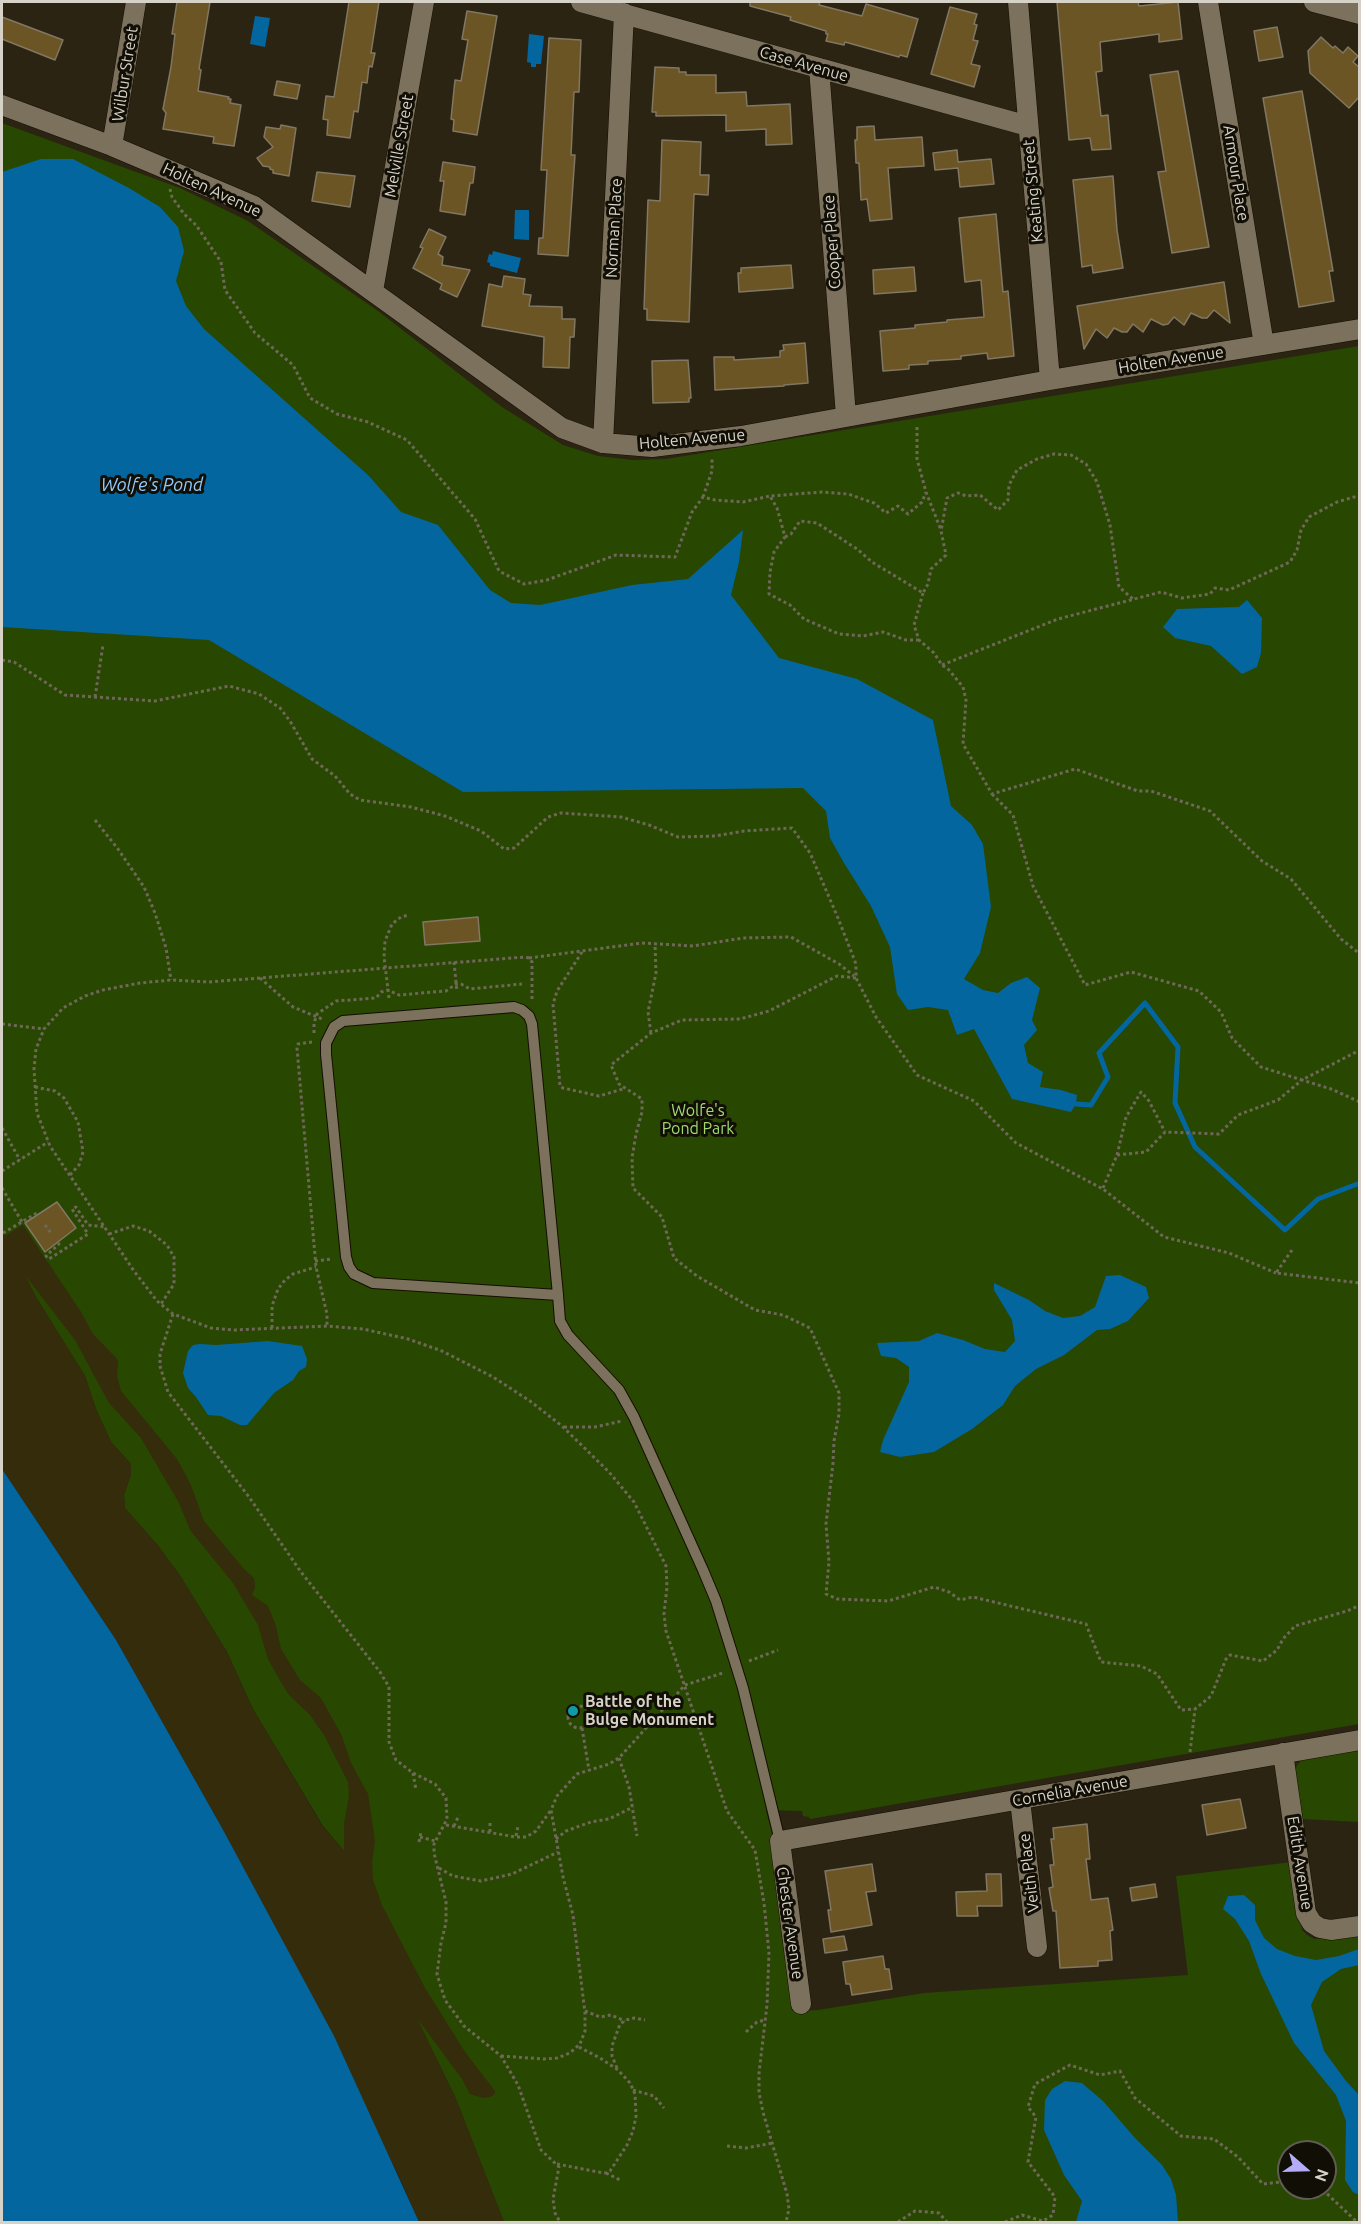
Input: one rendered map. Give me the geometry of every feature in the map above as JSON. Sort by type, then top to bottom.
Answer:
[{"type":"street","name":"Wilbur Street","points":[[112,146],[136,2]]},
{"type":"street","name":"Melville Street","points":[[373,291],[424,2]]},
{"type":"street","name":"Case Avenue","points":[[581,2],[1028,126]]},
{"type":"street","name":"Keating Street","points":[[1018,2],[1050,380]]},
{"type":"street","name":"Armour Place","points":[[1208,2],[1264,345]]},
{"type":"street","points":[[1314,2],[1359,14]]},
{"type":"street","name":"Norman Place","points":[[603,443],[624,14]]},
{"type":"street","name":"Cooper Place","points":[[819,68],[846,416]]},
{"type":"street","name":"Holten Avenue","points":[[2,105],[112,146],[254,206],[562,428],[603,443],[652,447],[741,436],[1050,380],[1359,329]]},
{"type":"street","name":"Cornelia Avenue","points":[[780,1841],[1359,1740]]},
{"type":"street","name":"Edith Avenue","points":[[1283,1753],[1306,1913],[1312,1923],[1320,1928],[1331,1930],[1359,1926]]},
{"type":"street","name":"Veith Place","points":[[1020,1800],[1037,1947]]},
{"type":"street","name":"Chester Avenue","points":[[780,1841],[801,2004]]},
{"type":"lane","points":[[558,1295],[373,1283],[362,1279],[349,1267],[326,1054],[329,1034],[334,1027],[343,1021],[514,1008],[522,1010],[529,1016],[532,1024],[558,1295],[560,1321],[568,1335],[619,1390],[634,1417],[703,1570],[716,1601],[737,1667],[780,1841]]},
{"type":"path","points":[[167,169],[172,197],[184,214],[196,225],[221,262],[225,290],[255,333],[293,365],[310,398],[337,414],[368,422],[407,440],[475,519],[499,571],[524,584],[547,580],[616,555],[675,557],[692,512],[703,497],[710,478],[712,459]]},
{"type":"path","points":[[917,428],[917,459],[926,492],[941,531],[946,555],[931,569],[914,625],[919,640],[934,653],[963,687],[966,700],[963,744],[992,794],[1013,815],[1033,886],[1085,985],[1131,972],[1199,991],[1221,1012],[1232,1038],[1261,1067],[1331,1089],[1359,1102]]},
{"type":"path","points":[[941,531],[947,498],[951,495],[958,493],[966,496],[981,495],[998,510],[1008,500],[1009,485],[1017,470],[1037,459],[1054,454],[1071,455],[1086,464],[1097,482],[1110,525],[1119,587],[1133,599]]},
{"type":"path","points":[[703,497],[743,502],[770,496],[822,492],[848,494],[874,503],[886,513],[898,506],[908,514],[922,502],[926,492]]},
{"type":"path","points":[[770,496],[777,508],[785,537]]},
{"type":"path","points":[[942,665],[1058,619],[1133,599],[1161,592],[1182,598],[1210,594],[1215,588],[1229,590],[1290,562],[1297,550],[1300,530],[1309,517],[1337,502],[1354,497],[1359,498]]},
{"type":"path","points":[[919,640],[906,640],[883,632],[862,636],[839,634],[804,619],[790,605],[769,594],[774,552],[800,521],[817,523],[857,549],[872,562],[923,593]]},
{"type":"path","points":[[95,697],[103,645]]},
{"type":"path","points":[[2,660],[14,662],[65,695],[155,701],[229,687],[259,693],[280,708],[312,759],[335,776],[350,794],[360,800],[411,807],[445,816],[481,831],[504,849],[514,848],[548,817],[561,813],[621,817],[678,837],[715,836],[744,831],[792,828],[810,853],[838,918],[856,964],[856,978]]},
{"type":"path","points":[[992,794],[1075,769],[1138,791],[1151,791],[1210,811],[1262,861],[1291,879],[1341,939],[1359,954]]},
{"type":"path","points":[[95,820],[144,887],[166,948],[171,980]]},
{"type":"path","points":[[389,998],[384,949],[388,931],[396,920],[408,915]]},
{"type":"path","points":[[786,2223],[789,2209],[787,2194],[759,2093],[770,1953],[755,1851],[727,1811],[666,1631],[664,1614],[667,1587],[666,1566],[634,1502],[609,1472],[562,1426],[530,1401],[493,1377],[442,1351],[396,1336],[363,1329],[327,1326],[234,1330],[211,1328],[173,1314],[161,1304],[134,1271],[48,1142],[37,1113],[35,1087],[36,1049],[44,1029],[63,1008],[85,996],[140,983],[171,980],[209,982],[529,958],[642,943],[693,946],[743,938],[791,937],[839,964],[856,978],[876,1017],[917,1075],[974,1101],[1016,1143],[1103,1189],[1164,1237],[1229,1253],[1276,1273],[1359,1283]]},
{"type":"path","points":[[651,1033],[648,1012],[656,973],[655,944]]},
{"type":"path","points":[[582,951],[557,991],[553,1004],[560,1086],[563,1089],[599,1096],[623,1089]]},
{"type":"path","points":[[529,958],[532,962],[533,986],[529,1016]]},
{"type":"path","points":[[454,962],[457,992]]},
{"type":"path","points":[[856,978],[837,976],[769,1011],[740,1018],[682,1020],[651,1033],[611,1065],[623,1089],[642,1099],[642,1112],[632,1158],[633,1188],[663,1217],[674,1258],[697,1276],[755,1310],[783,1315],[810,1328],[839,1393],[839,1414],[826,1524],[829,1562],[826,1594],[837,1599],[888,1601],[934,1587],[949,1592],[960,1600],[973,1597],[1086,1624],[1101,1662],[1141,1666],[1157,1674],[1180,1710],[1195,1709],[1211,1696],[1226,1659],[1230,1655],[1263,1661],[1277,1650],[1295,1626],[1347,1611],[1359,1605]]},
{"type":"path","points":[[260,978],[293,1007],[322,1019]]},
{"type":"path","points":[[327,1326],[327,1314],[315,1261],[298,1044],[313,1041],[316,1017],[336,1001],[376,998],[381,992],[388,990],[397,995],[446,991],[456,984],[470,989],[522,984]]},
{"type":"path","points":[[2,1024],[44,1029]]},
{"type":"path","points":[[1117,1155],[1146,1152],[1165,1132],[1219,1134],[1238,1115],[1278,1100],[1302,1080],[1359,1050]]},
{"type":"path","points":[[35,1087],[55,1091],[64,1098],[78,1122],[83,1152],[79,1165],[70,1175]]},
{"type":"path","points":[[1103,1189],[1117,1155],[1126,1117],[1141,1092],[1149,1101],[1165,1132]]},
{"type":"path","points":[[2,1128],[20,1160]]},
{"type":"path","points":[[2,1171],[48,1142]]},
{"type":"path","points":[[2,1188],[22,1222]]},
{"type":"path","points":[[58,1242],[59,1244],[46,1256],[49,1259],[88,1234],[72,1209],[76,1207],[88,1225],[105,1227]]},
{"type":"path","points":[[3,1233],[37,1213],[38,1215]]},
{"type":"path","points":[[45,1225],[51,1233]]},
{"type":"path","points":[[109,1234],[133,1226],[149,1231],[167,1245],[174,1257],[174,1284],[161,1304]]},
{"type":"path","points":[[1276,1273],[1293,1250]]},
{"type":"path","points":[[315,1261],[337,1258]]},
{"type":"path","points":[[272,1328],[272,1306],[278,1289],[293,1274],[316,1267]]},
{"type":"path","points":[[173,1314],[160,1354],[160,1366],[168,1392],[249,1497],[301,1572],[380,1672],[389,1687],[389,1742],[392,1754],[402,1766],[430,1780],[441,1790],[448,1805],[446,1825],[435,1841],[434,1853],[446,1902],[446,1923],[437,1974],[445,2000],[464,2026],[501,2055],[518,2085],[545,2156],[557,2163],[606,2173],[620,2180]]},
{"type":"path","points":[[562,1426],[595,1427],[619,1422]]},
{"type":"path","points":[[748,1662],[778,1650]]},
{"type":"path","points":[[446,1825],[526,1837],[536,1831],[566,1784],[577,1774],[609,1764],[619,1758],[685,1685],[723,1674],[737,1667]]},
{"type":"path","points":[[575,1706],[585,1708],[590,1716],[590,1721],[582,1728],[569,1723],[568,1713],[575,1706]]},
{"type":"path","points":[[1190,1754],[1195,1709]]},
{"type":"path","points":[[582,1728],[589,1770]]},
{"type":"path","points":[[619,1758],[629,1787],[637,1836]]},
{"type":"path","points":[[413,1773],[416,1790]]},
{"type":"path","points":[[556,1839],[572,1829],[591,1822],[609,1819],[633,1807]]},
{"type":"path","points":[[501,2055],[557,2058],[570,2053],[578,2046],[585,2031],[585,2011],[573,1915],[551,1810]]},
{"type":"path","points":[[454,1826],[459,1815]]},
{"type":"path","points":[[490,1832],[492,1823]]},
{"type":"path","points":[[516,1837],[518,1826]]},
{"type":"path","points":[[420,1832],[419,1840],[435,1841]]},
{"type":"path","points":[[438,1867],[453,1876],[480,1881],[512,1874],[558,1852]]},
{"type":"path","points":[[585,2011],[600,2017],[611,2015],[625,2021]]},
{"type":"path","points":[[618,2070],[612,2056],[612,2046],[620,2025],[634,2018],[645,2020]]},
{"type":"path","points":[[747,2032],[757,2022],[765,2019]]},
{"type":"path","points":[[578,2046],[618,2070],[633,2090],[636,2116],[633,2131],[621,2157],[606,2173]]},
{"type":"path","points":[[1005,2223],[1022,2215],[1043,2222],[1053,2215],[1054,2197],[1028,2162],[1036,2117],[1028,2107],[1035,2084],[1070,2065],[1100,2075],[1120,2071],[1135,2098],[1181,2136],[1214,2139],[1238,2157],[1263,2184],[1277,2182]]},
{"type":"path","points":[[633,2090],[654,2096],[664,2108]]},
{"type":"path","points":[[727,2146],[746,2148],[773,2143]]},
{"type":"path","points":[[557,2163],[559,2172],[553,2199],[555,2213],[560,2223]]},
{"type":"path","points":[[1333,2200],[1357,2223]]},
{"type":"path","points":[[898,2223],[915,2211],[939,2213],[947,2223]]},
{"type":"green space","name":"Wolfe's Pond Park","points":[[2,123],[180,188],[248,221],[378,311],[502,407],[563,445],[598,456],[633,460],[666,459],[1359,346],[1359,1724],[810,1819],[803,1816],[802,1811],[766,1810],[776,1849],[779,1912],[792,2011],[818,2010],[924,1993],[1188,1975],[1176,1876],[1292,1862],[1302,1930],[1314,1939],[1359,1935],[1359,2222],[504,2222],[456,2099],[355,1891],[345,1852],[323,1826],[253,1709],[227,1652],[181,1577],[159,1547],[125,1508],[124,1495],[131,1474],[131,1464],[111,1442],[96,1409],[85,1376],[36,1297],[2,1232]]},
{"type":"green space","points":[[1359,1750],[1359,1822],[1302,1819],[1294,1775],[1297,1765],[1302,1760],[1312,1757]]},
{"type":"sand","points":[[23,1225],[93,1334],[118,1360],[117,1376],[121,1391],[177,1459],[190,1483],[204,1521],[254,1578],[255,1587],[252,1595],[268,1606],[276,1626],[281,1649],[300,1680],[321,1698],[342,1736],[351,1763],[368,1794],[375,1841],[372,1863],[373,1880],[382,1905],[425,1988],[465,2052],[495,2091],[495,2094],[490,2097],[483,2098],[470,2094],[462,2079],[417,2018],[456,2099],[504,2222],[419,2222],[399,2176],[222,1828],[116,1640],[2,1469],[2,1232],[5,1236]],"holes":[[[25,1275],[75,1340],[109,1403],[141,1438],[179,1503],[190,1530],[233,1583],[258,1625],[268,1659],[289,1695],[310,1715],[324,1735],[348,1782],[349,1796],[344,1824],[344,1851],[322,1826],[253,1709],[227,1652],[181,1577],[159,1547],[125,1508],[124,1495],[131,1474],[131,1464],[111,1442],[96,1409],[85,1376]]]},
{"type":"water","points":[[255,16],[270,18],[265,47],[250,44]]},
{"type":"water","points":[[529,34],[544,36],[541,64],[536,64],[536,67],[531,67],[531,63],[527,62]]},
{"type":"water","name":"Wolfe's Pond","points":[[41,159],[73,159],[160,207],[178,227],[184,251],[176,281],[186,306],[204,329],[368,475],[401,512],[438,525],[490,590],[511,603],[540,605],[632,585],[688,579],[743,530],[739,562],[731,595],[779,658],[857,679],[933,720],[951,806],[972,825],[983,844],[991,907],[980,953],[964,979],[983,990],[998,993],[1011,983],[1027,977],[1040,988],[1032,1020],[1037,1030],[1024,1045],[1028,1063],[1043,1072],[1040,1087],[1077,1095],[1076,1104],[1071,1112],[1012,1099],[974,1029],[957,1035],[948,1010],[928,1007],[908,1010],[897,994],[890,947],[871,906],[830,838],[826,811],[803,788],[463,792],[209,640],[2,627],[2,172]]},
{"type":"water","points":[[515,210],[529,210],[529,240],[514,239]]},
{"type":"water","points":[[493,251],[521,258],[517,273],[490,266],[487,262],[489,254],[492,255]]},
{"type":"water","points":[[1247,600],[1262,618],[1261,653],[1257,667],[1242,674],[1211,646],[1175,638],[1163,627],[1177,609],[1239,607]]},
{"type":"water","points":[[1120,1275],[1146,1287],[1149,1298],[1128,1321],[1110,1329],[1097,1330],[1064,1355],[1036,1369],[1015,1386],[1003,1405],[972,1429],[934,1452],[900,1457],[880,1452],[883,1440],[909,1382],[909,1367],[896,1358],[881,1356],[877,1343],[919,1341],[937,1333],[985,1349],[1005,1352],[1015,1341],[1012,1320],[994,1290],[994,1283],[1029,1300],[1045,1311],[1063,1318],[1080,1316],[1095,1307],[1106,1276]]},
{"type":"water","points":[[268,1341],[302,1346],[307,1359],[306,1367],[299,1371],[293,1380],[274,1393],[247,1425],[240,1425],[221,1416],[208,1415],[188,1388],[183,1373],[188,1351],[193,1345],[200,1344]]},
{"type":"water","points":[[2,1469],[116,1640],[222,1828],[334,2036],[419,2222],[2,2222]]},
{"type":"water","points":[[1244,1895],[1255,1905],[1255,1920],[1264,1938],[1277,1949],[1295,1956],[1316,1960],[1339,1956],[1359,1949],[1359,1965],[1341,1969],[1322,1982],[1311,2005],[1324,2051],[1359,2095],[1359,2195],[1353,2192],[1345,2180],[1346,2121],[1336,2095],[1294,2043],[1261,1974],[1249,1941],[1235,1919],[1223,1909],[1228,1896]]},
{"type":"water","points":[[1065,2081],[1082,2083],[1103,2101],[1162,2165],[1171,2179],[1176,2195],[1178,2222],[1076,2222],[1082,2201],[1064,2175],[1044,2130],[1045,2100],[1052,2089]]},
{"type":"building","points":[[177,2],[210,2],[199,69],[201,70],[198,91],[229,97],[230,103],[241,105],[234,146],[213,143],[214,137],[163,129],[166,113],[163,109],[171,67],[175,34],[172,34]]},
{"type":"building","points":[[349,2],[379,2],[371,53],[375,53],[372,67],[369,66],[367,83],[362,82],[358,112],[354,111],[350,138],[327,135],[328,120],[323,119],[326,96],[334,97]]},
{"type":"building","points":[[750,2],[820,2],[819,5],[862,16],[866,4],[918,19],[907,57],[900,55],[899,57],[845,42],[844,45],[826,41],[828,34],[826,31],[790,20],[791,17],[750,6]]},
{"type":"building","points":[[1057,2],[1138,2],[1139,6],[1178,2],[1182,39],[1159,42],[1159,34],[1100,42],[1102,71],[1096,72],[1101,116],[1108,115],[1111,149],[1092,150],[1090,138],[1069,140]]},
{"type":"building","points":[[950,7],[977,14],[973,40],[978,41],[971,64],[980,66],[974,87],[931,74]]},
{"type":"building","points":[[467,11],[497,16],[477,135],[453,131],[454,120],[451,119],[455,80],[461,81],[468,40],[462,39]]},
{"type":"building","points":[[2,17],[63,40],[55,60],[2,39]]},
{"type":"building","points":[[1277,27],[1283,57],[1259,61],[1254,31]]},
{"type":"building","points":[[1321,37],[1333,48],[1335,46],[1343,53],[1348,47],[1358,56],[1353,62],[1359,67],[1359,97],[1349,108],[1310,73],[1308,51]]},
{"type":"building","points":[[549,38],[581,40],[579,92],[574,92],[571,155],[575,155],[568,256],[538,254],[539,238],[543,238],[547,170],[541,170]]},
{"type":"building","points":[[655,67],[679,68],[679,72],[686,72],[686,75],[716,75],[716,93],[746,92],[747,106],[790,104],[792,144],[766,145],[766,129],[726,131],[726,115],[656,116],[656,112],[652,112]]},
{"type":"building","points":[[1178,71],[1209,247],[1172,253],[1158,172],[1166,171],[1150,75]]},
{"type":"building","points":[[277,81],[300,85],[297,99],[274,95]]},
{"type":"building","points":[[1302,91],[1333,271],[1329,271],[1334,301],[1299,307],[1263,98]]},
{"type":"building","points":[[281,125],[296,128],[289,176],[273,173],[270,167],[263,166],[257,158],[273,147],[264,137],[266,127],[280,129]]},
{"type":"building","points":[[874,126],[875,140],[922,137],[924,166],[888,168],[892,219],[870,221],[867,199],[861,200],[855,140],[857,140],[857,127]]},
{"type":"building","points":[[662,140],[701,142],[700,175],[709,175],[708,195],[694,194],[689,322],[647,320],[647,309],[644,309],[648,200],[660,201]]},
{"type":"building","points":[[957,150],[958,162],[991,159],[994,184],[960,187],[958,168],[935,170],[933,153]]},
{"type":"building","points":[[443,162],[475,167],[465,215],[440,211],[444,181],[440,181]]},
{"type":"building","points":[[317,172],[355,176],[350,207],[312,201]]},
{"type":"building","points":[[1113,176],[1117,230],[1123,268],[1093,273],[1092,265],[1082,267],[1073,180]]},
{"type":"building","points":[[996,214],[1003,292],[1008,291],[1014,356],[988,359],[987,353],[961,356],[961,359],[928,361],[928,364],[909,365],[909,369],[883,371],[880,331],[915,328],[915,325],[947,322],[947,320],[984,317],[981,280],[965,282],[959,218]]},
{"type":"building","points":[[429,229],[446,237],[438,254],[443,257],[442,265],[470,270],[457,297],[440,289],[442,284],[413,268]]},
{"type":"building","points":[[791,265],[793,288],[739,292],[738,273],[741,273],[741,268]]},
{"type":"building","points":[[914,267],[916,291],[874,294],[873,270]]},
{"type":"building","points":[[504,276],[525,279],[523,294],[531,295],[529,306],[562,307],[562,319],[575,319],[574,337],[570,337],[569,368],[543,367],[544,337],[482,326],[489,284],[502,287]]},
{"type":"building","points":[[1224,282],[1230,323],[1214,310],[1207,318],[1191,313],[1184,325],[1174,317],[1168,324],[1163,325],[1151,319],[1143,332],[1133,324],[1127,332],[1114,328],[1107,338],[1096,329],[1084,349],[1077,306]]},
{"type":"building","points":[[805,343],[808,383],[715,390],[714,357],[734,357],[734,360],[780,357],[780,351],[784,350],[783,345]]},
{"type":"building","points":[[688,360],[691,398],[689,402],[653,403],[652,361]]},
{"type":"building","points":[[478,917],[480,941],[425,945],[423,922]]},
{"type":"building","points":[[57,1202],[76,1228],[45,1252],[25,1223]]},
{"type":"building","points":[[1240,1799],[1246,1828],[1207,1835],[1202,1805]]},
{"type":"building","points":[[1087,1824],[1090,1859],[1086,1859],[1091,1900],[1108,1898],[1113,1930],[1110,1931],[1112,1960],[1098,1961],[1098,1966],[1060,1968],[1056,1911],[1053,1911],[1049,1888],[1053,1887],[1050,1865],[1054,1865],[1051,1839],[1054,1839],[1053,1828]]},
{"type":"building","points":[[872,1864],[876,1891],[866,1892],[872,1925],[831,1932],[828,1910],[831,1910],[825,1871]]},
{"type":"building","points":[[986,1874],[1001,1874],[1002,1906],[977,1906],[978,1916],[957,1916],[956,1892],[987,1891]]},
{"type":"building","points":[[1155,1884],[1157,1897],[1132,1901],[1130,1888]]},
{"type":"building","points":[[844,1936],[847,1950],[825,1953],[823,1939]]},
{"type":"building","points":[[883,1956],[885,1969],[889,1969],[892,1989],[852,1995],[850,1984],[846,1984],[843,1962]]},
{"type":"waterway","points":[[1076,1104],[1091,1105],[1108,1077],[1099,1053],[1145,1003],[1178,1047],[1175,1103],[1195,1147],[1285,1230],[1318,1199],[1360,1183]]},
{"type":"place","name":"Battle of the Bulge Monument","points":[[573,1711]]}]
